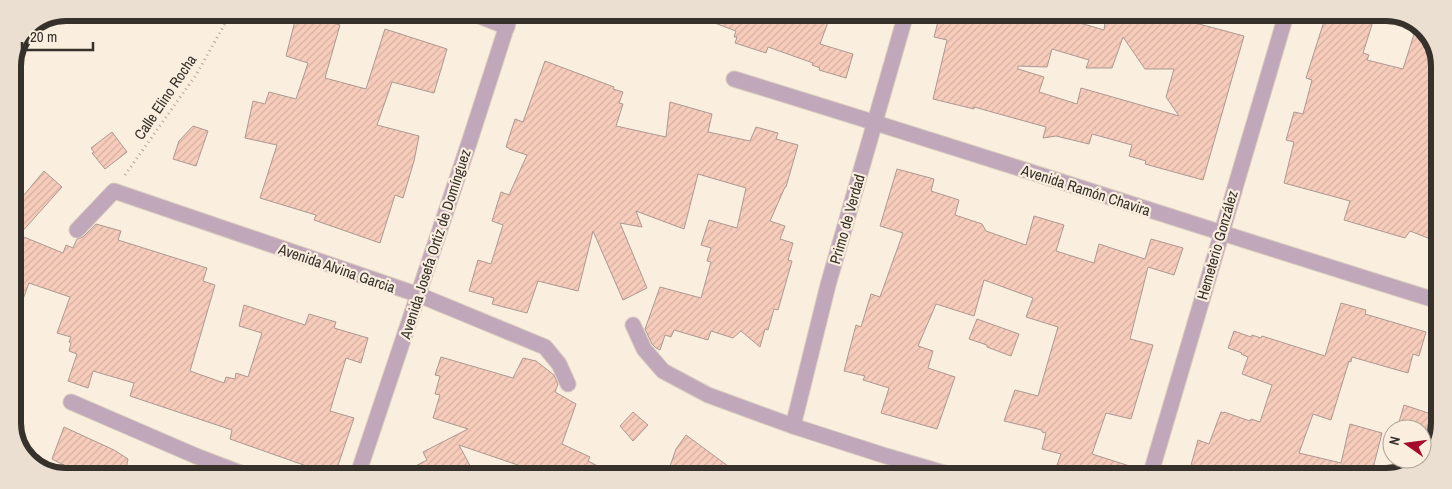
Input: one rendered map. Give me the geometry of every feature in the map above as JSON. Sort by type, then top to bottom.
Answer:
[{"type":"street","name":"Avenida Josefa Ortiz de Domínguez","points":[[360,468],[509,21]]},
{"type":"street","name":"Primo de Verdad","points":[[793,426],[828,285],[904,21]]},
{"type":"street","name":"Hemeterio González","points":[[1152,468],[1284,21]]},
{"type":"street","name":"Avenida Ramón Chavira","points":[[734,79],[1431,299]]},
{"type":"street","points":[[77,230],[114,191]]},
{"type":"street","name":"Avenida Alvina Garcia","points":[[114,191],[419,295],[545,347],[559,364],[568,384]]},
{"type":"street","points":[[633,325],[644,349],[663,371],[708,395],[793,426],[927,468]]},
{"type":"street","points":[[71,402],[227,468]]},
{"type":"path","name":"Calle Elino Rocha","points":[[114,191],[196,75],[226,21]]},
{"type":"building","points":[[295,21],[326,21],[340,25],[325,78],[366,89],[385,29],[447,49],[434,93],[392,82],[377,125],[419,136],[403,198],[395,195],[380,243],[314,220],[316,215],[260,198],[277,145],[245,138],[253,101],[265,104],[269,92],[296,99],[308,63],[286,56]]},
{"type":"building","points":[[709,21],[828,21],[820,44],[853,54],[846,78],[819,70],[820,68],[812,65],[813,63],[768,47],[766,53],[735,43],[736,31]]},
{"type":"building","points":[[938,21],[1073,21],[1104,30],[1105,21],[1188,21],[1244,36],[1203,180],[1145,164],[1146,161],[1129,156],[1132,145],[1092,134],[1089,144],[1056,136],[1043,138],[1046,127],[974,107],[974,109],[933,99],[947,40],[934,37]],"holes":[[[1123,37],[1145,69],[1174,69],[1166,97],[1179,116],[1081,88],[1077,104],[1039,92],[1044,77],[1018,69],[1018,66],[1047,67],[1052,49],[1089,60],[1086,68],[1112,68]]]},
{"type":"building","points":[[1324,21],[1373,21],[1363,53],[1369,55],[1367,60],[1403,69],[1415,32],[1422,39],[1431,63],[1431,239],[1410,231],[1405,238],[1344,220],[1350,201],[1284,183],[1294,142],[1286,140],[1294,112],[1303,114],[1312,80],[1306,78]]},
{"type":"building","points":[[545,61],[623,92],[619,103],[623,104],[616,126],[666,137],[670,102],[712,114],[708,132],[750,141],[756,127],[778,133],[776,139],[798,145],[786,187],[770,221],[785,226],[780,239],[793,243],[788,260],[792,261],[778,310],[774,309],[768,330],[765,329],[760,347],[741,331],[733,338],[711,331],[708,340],[674,330],[671,337],[665,335],[660,350],[652,344],[645,329],[660,287],[701,298],[711,262],[707,261],[711,248],[701,245],[709,220],[737,228],[746,188],[698,174],[684,229],[636,211],[642,227],[620,223],[647,288],[623,300],[593,231],[578,291],[538,281],[527,313],[492,304],[494,298],[469,291],[478,260],[491,264],[503,225],[492,221],[501,192],[509,195],[527,155],[506,147],[515,119],[523,122]]},
{"type":"building","points":[[193,126],[208,131],[196,166],[173,159],[179,141]]},
{"type":"building","points":[[112,132],[127,152],[105,169],[92,153],[94,152],[91,148]]},
{"type":"building","points":[[897,169],[934,179],[931,191],[959,200],[955,215],[982,224],[986,231],[1026,245],[1034,216],[1064,225],[1056,251],[1094,263],[1099,244],[1145,259],[1151,239],[1183,248],[1174,275],[1148,267],[1130,339],[1153,345],[1131,419],[1106,413],[1092,454],[1136,468],[1066,468],[1057,465],[1061,454],[1042,449],[1046,433],[1042,432],[1042,430],[1004,421],[1015,390],[1038,396],[1058,327],[1026,317],[1033,298],[984,280],[974,316],[936,304],[918,346],[933,351],[928,368],[955,377],[937,429],[881,413],[889,388],[863,380],[865,376],[844,371],[856,325],[861,327],[871,294],[880,297],[903,233],[880,226]]},
{"type":"building","points":[[44,171],[62,187],[21,233],[21,198]]},
{"type":"building","points":[[96,224],[121,231],[118,240],[207,268],[203,281],[215,285],[190,371],[224,383],[226,377],[235,379],[236,373],[248,377],[262,333],[239,326],[244,305],[305,325],[309,314],[336,322],[334,328],[368,338],[361,363],[346,358],[330,411],[354,418],[337,468],[312,468],[230,439],[232,430],[130,396],[134,383],[93,371],[88,388],[68,381],[77,354],[69,351],[71,337],[57,333],[70,297],[29,283],[21,305],[21,236],[63,253],[66,245],[73,248],[77,239],[83,237]]},
{"type":"building","points":[[1341,303],[1366,310],[1365,314],[1426,332],[1419,356],[1413,354],[1408,373],[1352,357],[1351,362],[1349,361],[1331,420],[1313,414],[1299,453],[1341,463],[1350,424],[1382,433],[1373,468],[1190,468],[1198,440],[1209,444],[1221,412],[1250,421],[1251,419],[1260,422],[1272,385],[1242,374],[1248,357],[1228,348],[1234,331],[1251,337],[1252,335],[1261,338],[1262,336],[1325,356]]},
{"type":"building","points":[[977,319],[1019,334],[1011,356],[969,339]]},
{"type":"building","points":[[441,357],[513,378],[523,358],[536,361],[554,375],[558,384],[555,392],[576,404],[562,444],[590,457],[588,461],[602,468],[526,468],[459,445],[471,468],[412,468],[427,460],[423,452],[468,429],[433,418],[440,395],[435,394],[440,376],[435,375]]},
{"type":"building","points":[[1404,405],[1431,414],[1431,419],[1400,419]]},
{"type":"building","points":[[633,412],[648,425],[633,441],[620,426]]},
{"type":"building","points":[[64,427],[114,450],[128,459],[126,468],[69,468],[52,459]]},
{"type":"building","points":[[686,435],[731,468],[669,468],[676,449]]}]
